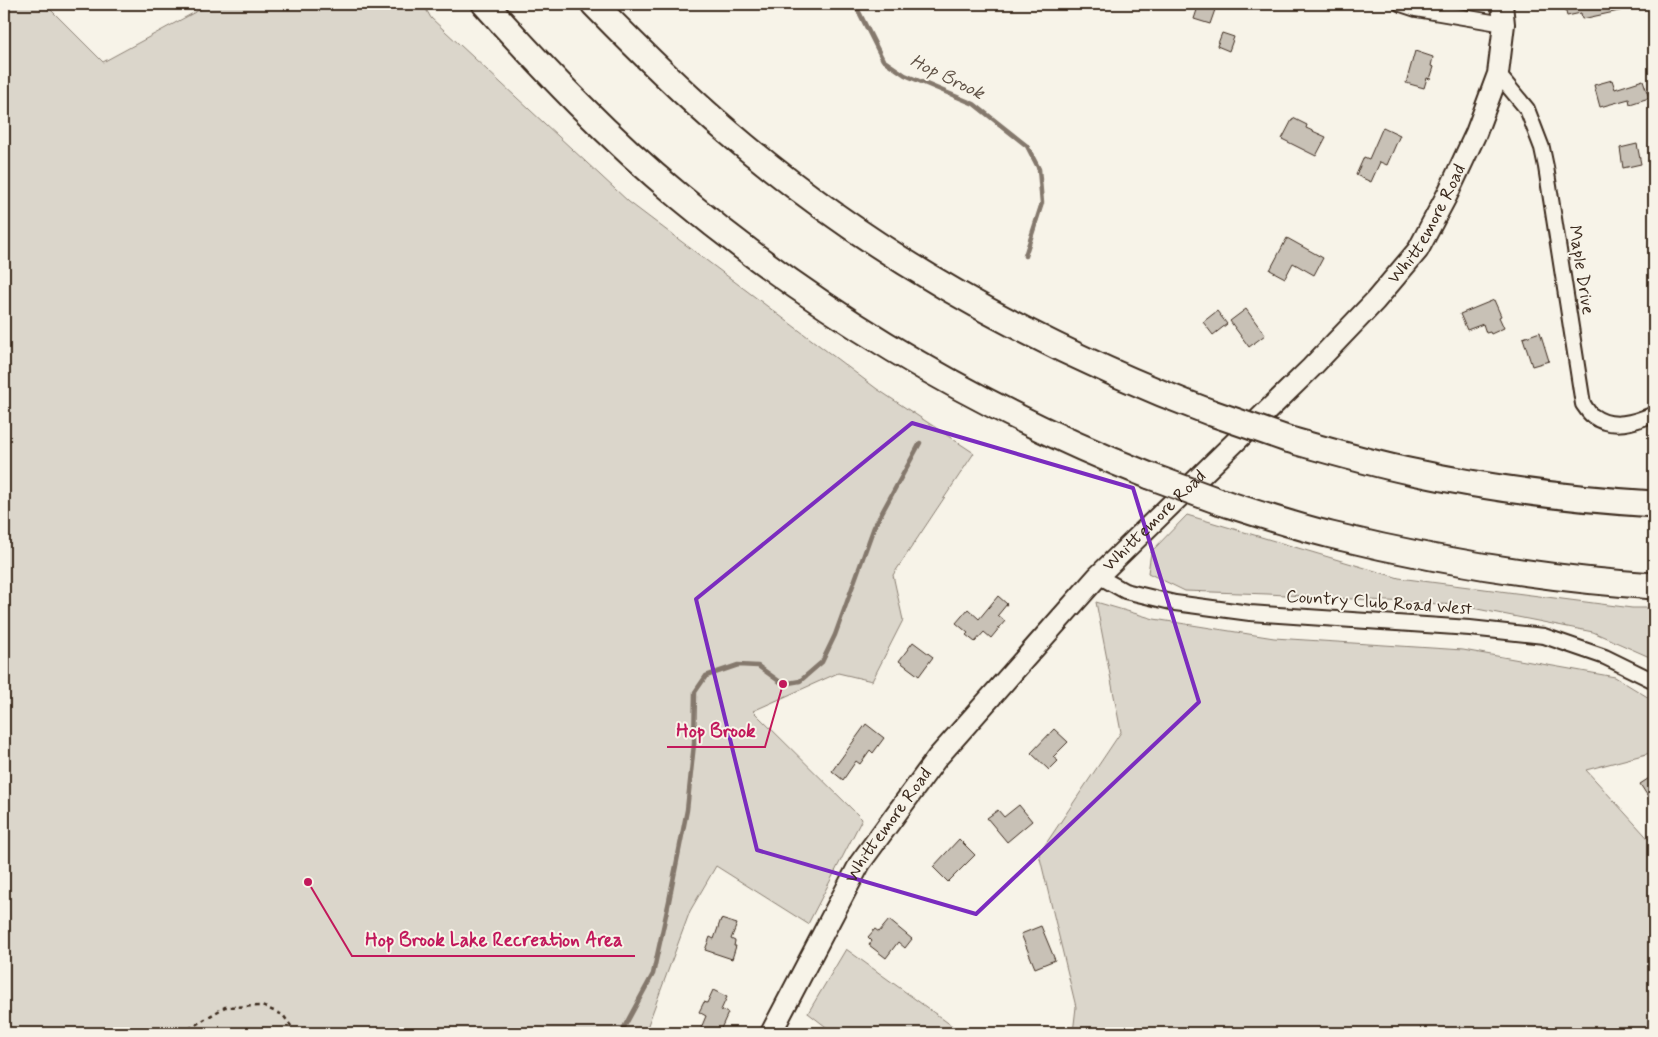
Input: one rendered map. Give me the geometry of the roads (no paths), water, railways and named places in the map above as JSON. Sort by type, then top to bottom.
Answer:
[{"type":"highway","points":[[485,4],[544,68],[624,148],[677,195],[730,238],[839,316],[896,352],[1016,417],[1078,446],[1150,476],[1221,502],[1329,534],[1397,551],[1529,575],[1654,586]]},
{"type":"highway","points":[[594,4],[679,89],[786,179],[882,247],[938,282],[1053,345],[1112,373],[1212,413],[1287,439],[1413,472],[1540,494],[1654,504]]},
{"type":"main road","name":"Whittemore Road","points":[[772,1033],[860,863],[937,758],[1098,576],[1311,368],[1375,301],[1418,250],[1447,196],[1476,132],[1498,74],[1504,24],[1502,4]]},
{"type":"street","points":[[1401,4],[1416,9],[1504,24]]},
{"type":"street","name":"Maple Drive","points":[[1498,74],[1527,109],[1542,148],[1583,404],[1593,416],[1611,424],[1634,422],[1654,414]]},
{"type":"street","name":"Country Club Road West","points":[[1098,576],[1125,591],[1175,603],[1241,612],[1544,636],[1605,657],[1654,681]]},
{"type":"waterway","name":"Hop Brook","points":[[855,4],[883,60],[905,75],[974,104],[1027,146],[1039,169],[1042,203],[1025,256]]},
{"type":"waterway","name":"Hop Brook","points":[[621,1033],[653,974],[669,901],[687,810],[694,744],[695,692],[706,676],[738,665],[758,666],[783,684],[800,681],[822,662],[835,635],[874,527],[920,443]]},
{"type":"place","name":"Hop Brook","points":[[783,684]]},
{"type":"place","name":"Hop Brook Lake Recreation Area","points":[[308,882]]}]
